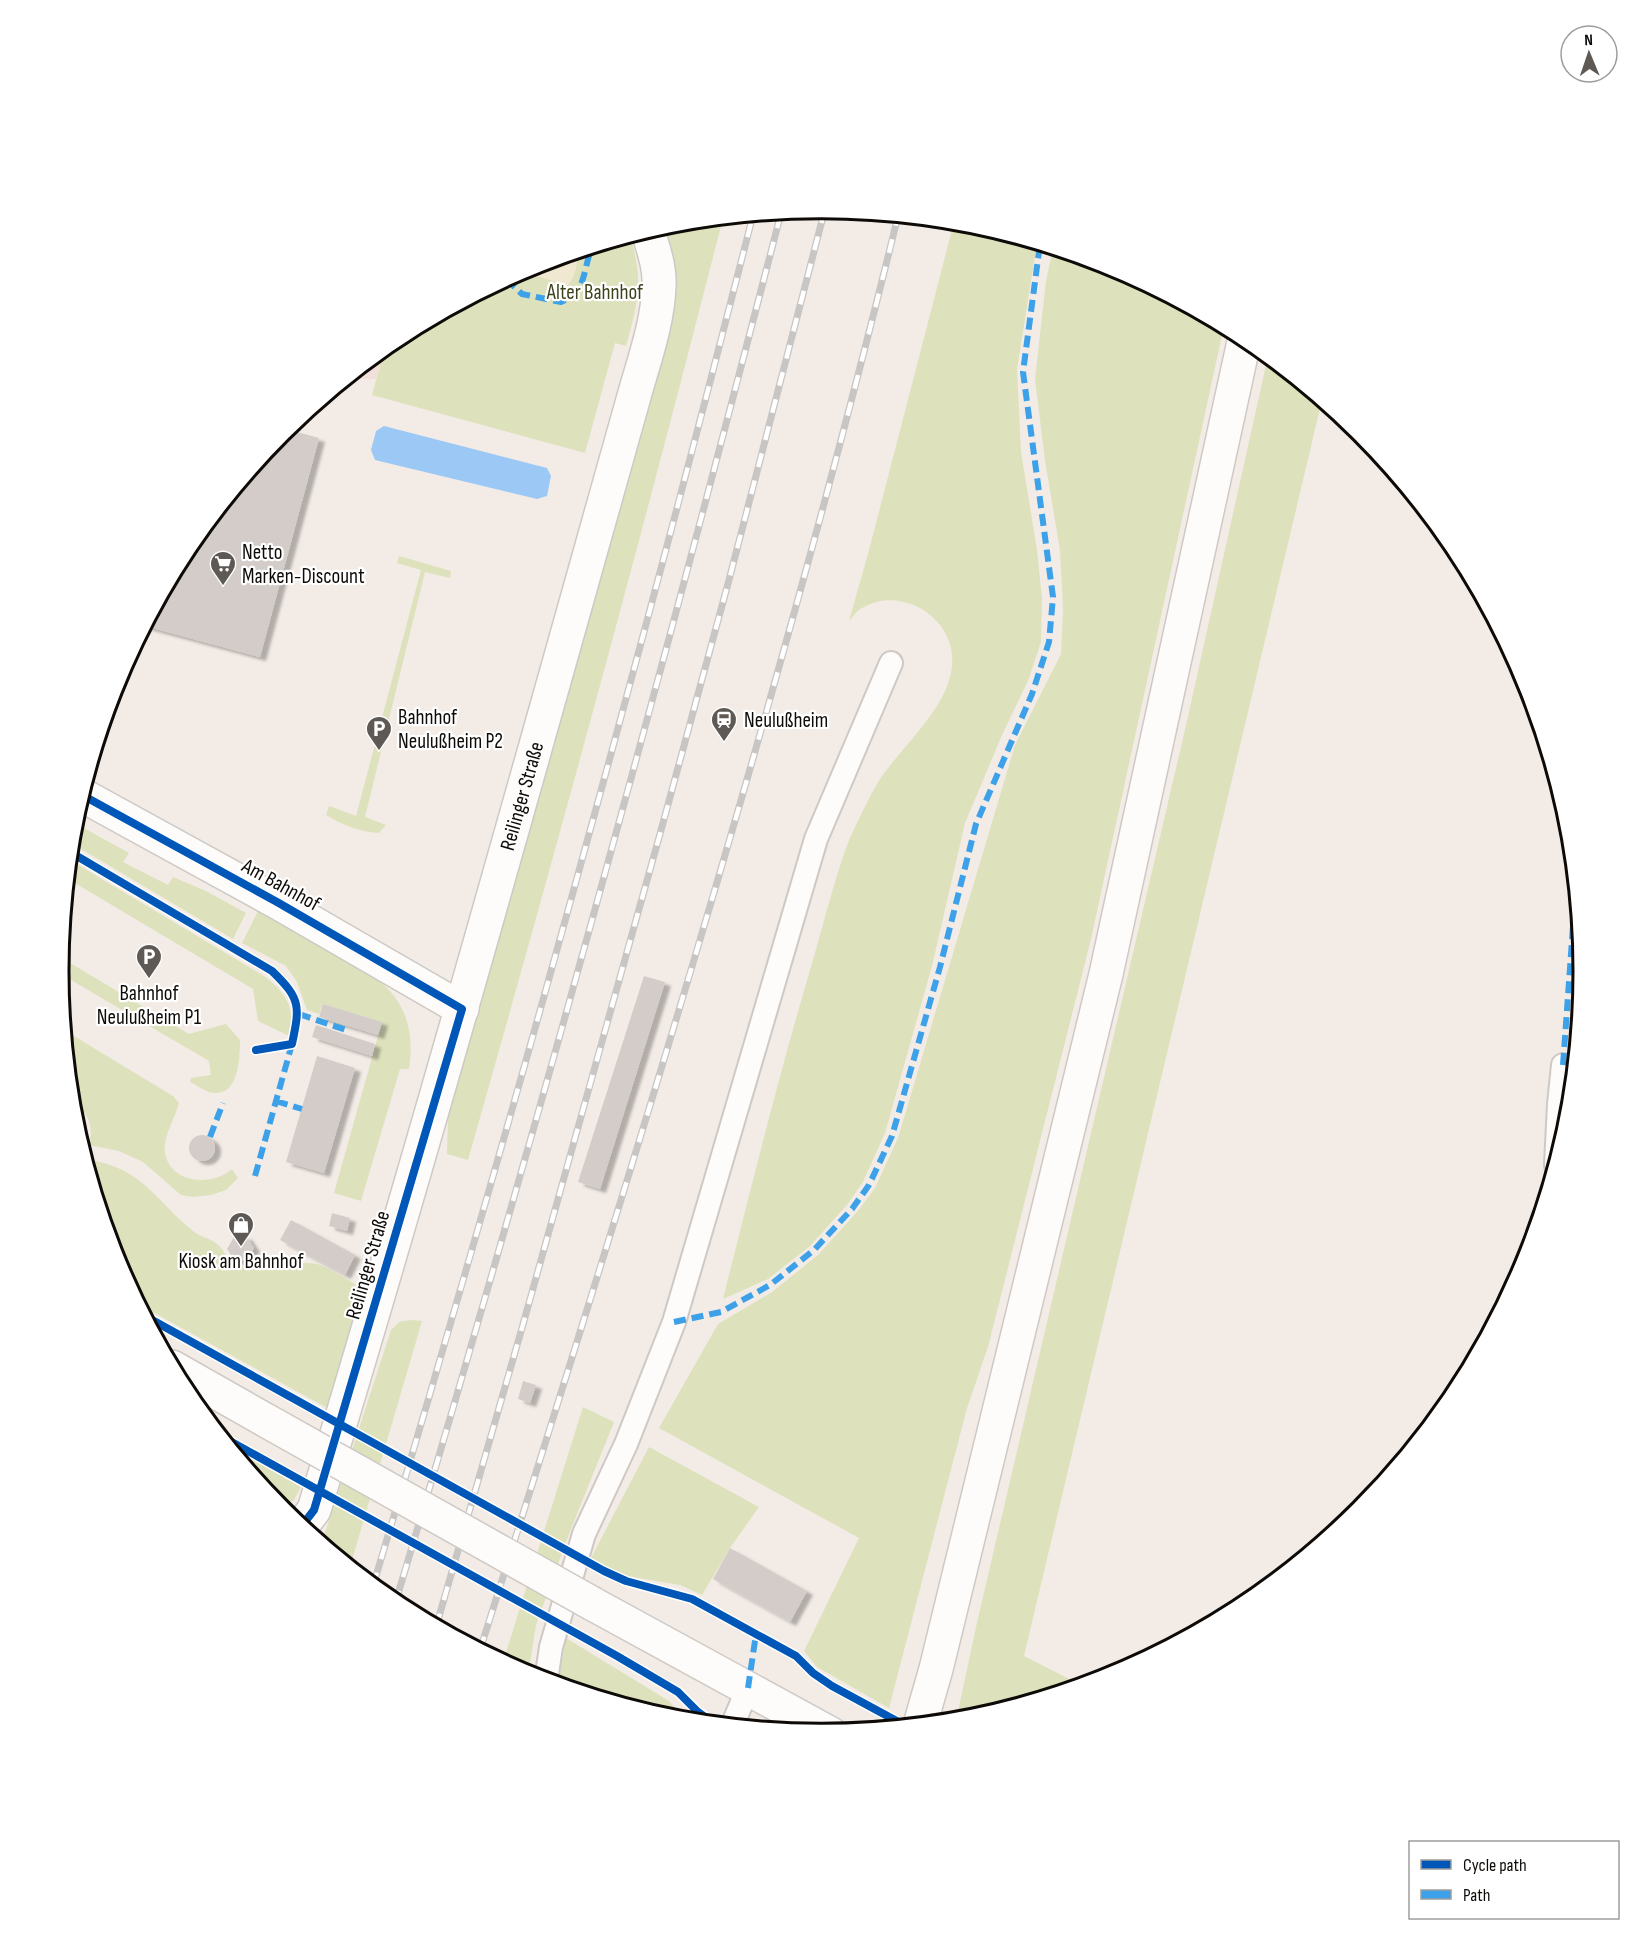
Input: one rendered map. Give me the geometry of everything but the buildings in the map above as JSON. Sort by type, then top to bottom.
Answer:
[{"type":"street","name":"Reilinger Straße","points":[[306,1520],[314,1510],[462,1009],[630,411],[656,311],[659,285],[657,259],[651,239]]},
{"type":"street","points":[[922,1718],[936,1669],[1106,974],[1243,348]]},
{"type":"street","name":"Am Bahnhof","points":[[89,799],[277,902],[462,1009]]},
{"type":"street","points":[[187,1376],[593,1604],[811,1724]]},
{"type":"lane","points":[[547,1672],[551,1647],[584,1534],[626,1444],[674,1322],[816,839],[891,663]]},
{"type":"lane","points":[[1558,1126],[1563,1065]]},
{"type":"lane","points":[[735,1719],[748,1689]]},
{"type":"shaded area","points":[[381,362],[376,379],[358,379]]},
{"type":"green space","points":[[721,225],[599,690],[468,1160],[447,1154],[448,1117],[591,608],[660,237]]},
{"type":"green space","points":[[952,230],[1036,251],[1017,369],[1021,452],[1037,550],[1042,599],[1041,642],[1028,681],[1002,735],[965,823],[932,966],[885,1133],[863,1182],[847,1205],[810,1246],[768,1279],[723,1299],[790,1039],[846,848],[880,779],[934,711],[949,682],[952,666],[951,649],[946,634],[924,610],[909,603],[894,600],[878,602],[860,609],[849,621]]},
{"type":"green space","name":"Alter Bahnhof","points":[[632,244],[638,279],[634,316],[626,346],[615,343],[585,453],[372,395],[381,362],[445,320],[534,276]]},
{"type":"green space","points":[[1051,256],[1109,276],[1154,297],[1222,335],[1091,939],[988,1347],[967,1408],[889,1708],[817,1667],[804,1651],[859,1538],[659,1428],[718,1324],[772,1292],[818,1255],[857,1212],[875,1188],[898,1138],[1015,745],[1061,654],[1063,608],[1060,550],[1045,461],[1035,379],[1046,281]]},
{"type":"green space","points":[[1266,365],[1320,408],[1024,1656],[1072,1681],[1016,1698],[958,1712],[976,1627],[1187,721]]},
{"type":"green space","points":[[399,556],[451,571],[450,578],[425,572],[365,817],[386,825],[379,833],[351,827],[326,815],[329,806],[356,816],[421,570],[397,563]]},
{"type":"green space","points":[[83,827],[129,853],[123,862],[168,885],[173,877],[206,891],[246,913],[233,939],[79,848]]},
{"type":"green space","points":[[77,864],[264,976],[278,988],[290,1009],[289,1036],[258,1021],[253,989],[74,883]]},
{"type":"green space","points":[[258,911],[382,983],[398,1002],[407,1022],[411,1044],[409,1069],[400,1069],[361,1201],[334,1193],[382,1022],[323,1004],[319,1014],[307,1010],[297,982],[286,966],[242,943]]},
{"type":"green space","points":[[69,963],[189,1034],[226,1024],[240,1040],[240,1055],[234,1080],[224,1091],[214,1093],[190,1082],[191,1078],[211,1075],[209,1061],[69,979]]},
{"type":"green space","points":[[72,1035],[173,1096],[179,1103],[165,1144],[166,1157],[170,1166],[177,1173],[195,1180],[205,1180],[215,1178],[232,1169],[238,1178],[226,1190],[211,1195],[193,1197],[181,1195],[143,1162],[119,1151],[90,1145],[89,1120],[82,1110]]},
{"type":"green space","points":[[94,1161],[121,1169],[134,1177],[193,1231],[217,1244],[235,1264],[263,1267],[299,1263],[317,1264],[362,1288],[329,1409],[151,1311],[126,1259]]},
{"type":"green space","points":[[422,1321],[352,1559],[323,1535],[391,1330],[399,1322]]},
{"type":"green space","points":[[583,1407],[614,1422],[569,1534],[536,1625],[530,1665],[506,1654]]},
{"type":"green space","points":[[649,1447],[759,1507],[730,1548],[702,1595],[680,1585],[626,1576],[591,1558]]},
{"type":"green space","points":[[246,1456],[301,1487],[294,1500],[289,1504]]},
{"type":"green space","points":[[566,1638],[669,1701],[677,1710],[627,1698],[559,1676]]},
{"type":"sand","points":[[576,260],[573,277],[564,288],[534,276]]},
{"type":"water","points":[[384,426],[547,468],[551,476],[547,496],[537,499],[375,460],[371,450],[376,431]]},
{"type":"railway","points":[[438,1619],[660,834],[729,580],[822,219]]},
{"type":"railway","points":[[398,1593],[497,1258],[595,910],[779,221]]},
{"type":"railway","points":[[376,1577],[424,1416],[570,903],[751,223]]},
{"type":"railway","points":[[482,1643],[701,936],[804,577],[896,223]]},
{"type":"marked path","points":[[674,1322],[721,1312],[770,1285],[814,1250],[852,1209],[869,1185],[892,1136],[940,967],[976,824],[1032,694],[1049,642],[1053,597],[1023,372],[1039,252]]},
{"type":"marked path","points":[[513,286],[522,294],[561,302],[576,292],[580,286],[589,256]]},
{"type":"marked path","points":[[1563,1065],[1572,934]]},
{"type":"marked path","points":[[299,1014],[349,1031]]},
{"type":"marked path","points":[[255,1176],[292,1044]]},
{"type":"marked path","points":[[276,1101],[302,1109]]},
{"type":"marked path","points":[[210,1137],[223,1103]]},
{"type":"marked path","points":[[748,1688],[756,1634]]},
{"type":"cycle path","points":[[89,799],[277,902],[462,1009],[314,1510],[306,1520]]},
{"type":"cycle path","points":[[78,857],[272,971],[282,981],[296,1004],[292,1044],[256,1050]]},
{"type":"cycle path","points":[[157,1322],[604,1571],[626,1581],[692,1599],[796,1656],[813,1673],[832,1686],[895,1720]]},
{"type":"cycle path","points":[[237,1445],[617,1656],[678,1692],[701,1714]]},
{"type":"place","name":"Netto Marken-Discount","points":[[223,587]]},
{"type":"place","name":"Neulußheim","points":[[724,743]]},
{"type":"place","name":"Bahnhof Neulußheim P2","points":[[379,752]]},
{"type":"place","name":"Bahnhof Neulußheim P1","points":[[149,980]]},
{"type":"place","name":"Kiosk am Bahnhof","points":[[241,1248]]}]
